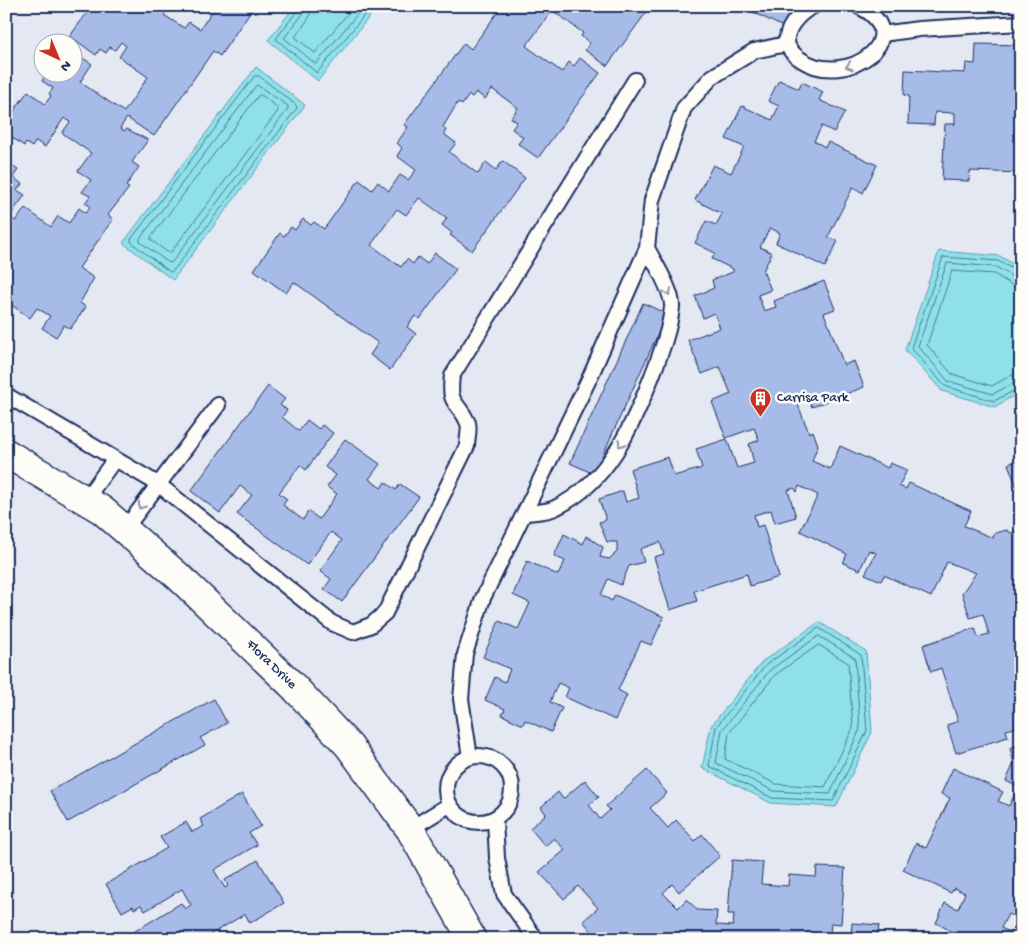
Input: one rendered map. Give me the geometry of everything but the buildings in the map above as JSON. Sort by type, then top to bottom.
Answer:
[{"type":"street","name":"Flora Drive","points":[[6,453],[85,500],[125,529],[292,685],[350,746],[410,829],[472,939]]},
{"type":"lane","points":[[814,6],[796,19],[787,34],[786,44],[792,54],[807,64],[825,69],[839,69],[855,65],[870,56],[879,45],[882,34],[878,22],[866,10],[858,6]]},
{"type":"lane","points":[[882,34],[919,29],[1021,23]]},
{"type":"lane","points":[[470,757],[461,699],[465,654],[483,598],[590,377],[647,248],[652,200],[684,108],[712,77],[754,51],[786,44]]},
{"type":"lane","points":[[6,395],[158,484],[332,622],[353,632],[371,625],[385,613],[467,446],[468,424],[456,408],[450,392],[452,376],[635,80]]},
{"type":"lane","points":[[525,513],[554,509],[582,491],[606,465],[626,437],[661,352],[672,306],[669,294],[647,248]]},
{"type":"lane","points":[[125,529],[218,405]]},
{"type":"lane","points":[[85,500],[115,459]]},
{"type":"lane","points":[[484,756],[497,761],[507,770],[512,783],[512,797],[506,810],[495,819],[482,823],[469,822],[458,816],[449,806],[445,791],[448,777],[457,764],[470,757],[484,756]]},
{"type":"lane","points":[[410,829],[449,806]]},
{"type":"lane","points":[[495,819],[497,858],[504,894],[536,939]]},
{"type":"water","points":[[295,6],[378,6],[318,81],[268,40]]},
{"type":"water","points":[[256,67],[305,105],[173,280],[123,243]]},
{"type":"water","points":[[939,251],[1000,256],[1021,269],[1021,391],[995,407],[942,391],[905,350]]},
{"type":"water","points":[[819,622],[866,651],[872,732],[836,807],[771,803],[702,768],[711,726],[763,661]]},
{"type":"place","name":"Carrisa Park","points":[[761,417]]}]
